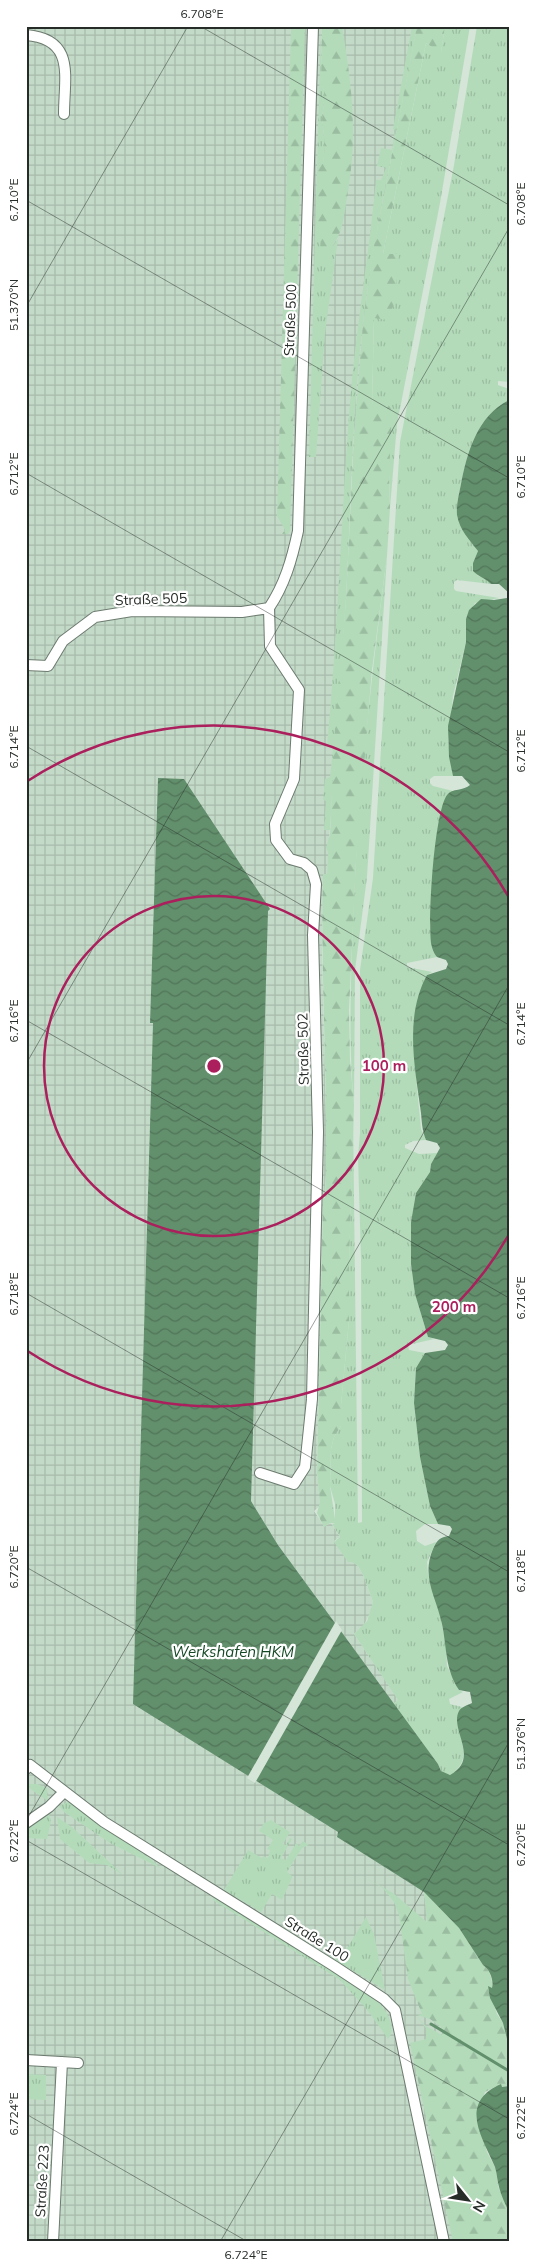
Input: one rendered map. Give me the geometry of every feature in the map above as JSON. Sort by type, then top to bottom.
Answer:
[{"type":"street","name":"Straße 500","points":[[270,608],[284,583],[292,561],[298,531],[313,26]]},
{"type":"street","points":[[26,35],[42,36],[56,45],[64,59],[64,114]]},
{"type":"street","name":"Straße 505","points":[[26,665],[48,666],[63,641],[95,617],[132,611],[242,612],[270,608]]},
{"type":"street","name":"Straße 502","points":[[260,1472],[294,1484],[306,1467],[312,1399],[318,1132],[313,935],[316,884],[312,870],[304,863],[290,859],[276,840],[276,824],[294,779],[299,690],[270,646],[270,608]]},
{"type":"street","name":"Straße 100","points":[[27,1765],[104,1822],[334,1966],[384,1999],[395,2010],[444,2242]]},
{"type":"street","points":[[26,1823],[49,1807],[64,1792]]},
{"type":"street","points":[[26,2060],[78,2063]]},
{"type":"street","name":"Straße 223","points":[[53,2242],[62,2062]]},
{"type":"shaded area","points":[[26,26],[417,26],[390,164],[354,434],[327,875],[323,875],[322,952],[327,1162],[322,1224],[317,1473],[321,1505],[314,1511],[324,1526],[331,1523],[340,1537],[334,1541],[358,1566],[364,1577],[373,1602],[364,1625],[354,1634],[399,1700],[393,1704],[278,1545],[251,1501],[158,778],[150,1022],[153,1023],[133,1703],[338,1832],[337,1837],[424,1892],[471,2242],[26,2242]]},
{"type":"green space","points":[[291,26],[305,26],[290,531],[288,534],[282,534],[285,530],[277,516]]},
{"type":"green space","points":[[321,26],[321,83],[325,93],[322,119],[325,146],[323,163],[317,167]]},
{"type":"green space","points":[[322,26],[342,26],[353,115],[352,158],[344,218],[338,237],[326,252],[320,250],[321,240],[315,235],[317,167],[323,163],[325,146],[322,119],[325,93],[321,83]]},
{"type":"green space","points":[[412,26],[417,26],[381,211],[368,286],[359,357],[346,599],[330,830],[324,830],[326,801],[323,800],[325,779],[330,777],[333,748],[327,745],[347,445],[359,318],[376,180],[381,180],[386,168],[377,166],[381,148],[392,150],[395,130],[393,129]]},
{"type":"green space","points":[[417,26],[445,26],[441,53],[426,43],[383,254],[399,254],[395,301],[388,320],[374,318],[372,405],[385,400],[392,410],[389,474],[390,508],[387,556],[372,670],[356,862],[349,1010],[350,1060],[354,1105],[349,1320],[341,1405],[341,1426],[334,1437],[331,1449],[330,1486],[335,1523],[330,1523],[324,1527],[317,1513],[320,1502],[317,1473],[323,1198],[325,1198],[326,1158],[323,874],[327,874],[328,852],[326,848],[330,834],[334,741],[346,599],[354,434],[363,323],[373,251]]},
{"type":"green space","points":[[445,26],[470,26],[440,203],[397,424],[390,508],[389,474],[372,406],[374,318],[398,254],[383,254],[426,43],[441,52]]},
{"type":"green space","points":[[477,26],[509,26],[509,382],[498,381],[498,385],[509,389],[509,400],[489,416],[475,436],[463,472],[457,503],[457,515],[460,525],[478,551],[473,563],[478,576],[485,578],[491,584],[457,580],[454,582],[454,589],[456,591],[499,598],[475,603],[466,619],[466,642],[453,696],[448,741],[453,776],[434,776],[430,779],[430,783],[433,786],[453,791],[448,794],[435,849],[431,942],[437,957],[407,963],[407,967],[432,972],[427,975],[416,1078],[421,1129],[426,1140],[413,1141],[405,1145],[405,1148],[419,1154],[437,1153],[431,1164],[430,1172],[416,1193],[411,1222],[411,1264],[415,1294],[428,1337],[434,1339],[408,1345],[409,1350],[425,1353],[416,1368],[414,1403],[420,1457],[430,1506],[438,1524],[425,1524],[416,1531],[417,1541],[425,1546],[436,1542],[427,1562],[428,1575],[446,1643],[447,1666],[459,1690],[463,1692],[449,1699],[450,1704],[462,1707],[457,1721],[463,1744],[463,1759],[455,1772],[446,1775],[441,1771],[438,1764],[393,1704],[398,1700],[354,1634],[367,1621],[373,1602],[358,1566],[348,1562],[334,1542],[340,1537],[332,1524],[335,1523],[335,1504],[330,1486],[331,1449],[334,1437],[341,1426],[341,1405],[349,1320],[353,1116],[358,1523],[362,1522],[361,1259],[358,1157],[360,1133],[360,970],[373,878],[400,442],[454,165]]},
{"type":"green space","points":[[315,235],[333,246],[338,239],[325,333],[316,457],[309,457]]},
{"type":"green space","points":[[387,556],[367,877],[355,970],[354,1105],[350,1011],[355,872],[366,736]]},
{"type":"green space","points":[[26,1784],[37,1784],[47,1788],[48,1801],[26,1786]]},
{"type":"green space","points":[[73,1802],[76,1807],[152,1860],[160,1868],[110,1843],[64,1812],[59,1806]]},
{"type":"green space","points":[[49,1814],[51,1821],[47,1839],[26,1838],[26,1829]]},
{"type":"green space","points":[[57,1817],[72,1827],[123,1875],[107,1865],[89,1863],[60,1839]]},
{"type":"green space","points":[[271,1820],[290,1832],[283,1844],[286,1845],[290,1838],[292,1839],[281,1858],[286,1860],[296,1843],[299,1846],[303,1841],[309,1845],[302,1848],[287,1872],[292,1878],[282,1900],[272,1894],[261,1912],[224,1890],[248,1850],[262,1858],[263,1856],[268,1858],[270,1850],[267,1849],[273,1840],[259,1831],[264,1823]]},
{"type":"green space","points":[[357,1873],[393,1893],[427,1922],[424,1892],[459,1928],[490,1976],[492,1989],[488,1986],[497,2014],[503,2023],[509,2047],[509,2086],[501,2087],[501,2084],[485,2092],[477,2110],[487,2152],[496,2169],[498,2186],[509,2212],[509,2242],[453,2242],[410,2043],[426,2039],[426,2028],[416,2016],[426,2026],[442,2035],[441,2027],[430,2019],[417,2015],[422,2014],[408,1979],[399,1915],[394,1902],[383,1888]]},
{"type":"green space","points":[[214,1897],[369,1992],[383,2008],[390,2021],[392,2027],[388,2039],[368,2011],[340,1980],[213,1900]]},
{"type":"green space","points":[[366,1917],[374,1934],[385,1990],[330,1957],[333,1953],[341,1958]]},
{"type":"green space","points":[[26,2074],[46,2075],[46,2100],[26,2099]]},
{"type":"water","points":[[509,400],[509,593],[499,584],[491,584],[473,571],[473,563],[478,551],[468,539],[458,521],[457,511],[463,472],[475,436],[489,416]]},
{"type":"water","name":"Werkshafen HKM","points":[[509,593],[509,2047],[503,2023],[490,1998],[488,1986],[492,1988],[492,1979],[489,1972],[459,1928],[424,1892],[337,1837],[338,1832],[133,1704],[153,1023],[150,1023],[158,778],[184,779],[270,909],[268,911],[251,1501],[278,1545],[438,1764],[441,1771],[450,1775],[459,1768],[463,1760],[464,1752],[457,1719],[459,1711],[472,1703],[470,1692],[459,1690],[451,1674],[442,1624],[428,1569],[436,1543],[441,1538],[449,1536],[452,1529],[450,1526],[438,1524],[430,1506],[420,1457],[414,1403],[416,1368],[425,1353],[445,1350],[448,1345],[445,1341],[428,1337],[415,1294],[411,1264],[411,1222],[416,1193],[430,1172],[431,1164],[440,1148],[437,1143],[426,1140],[423,1130],[414,1061],[413,1025],[420,991],[427,975],[446,969],[448,964],[446,960],[437,957],[431,945],[431,890],[435,843],[442,806],[449,793],[470,785],[462,776],[453,776],[449,757],[448,726],[466,642],[466,619],[469,610],[481,599],[507,598]]},
{"type":"water","points":[[501,2084],[502,2087],[509,2086],[509,2212],[503,2200],[495,2167],[484,2144],[477,2121],[480,2101],[488,2092]]},
{"type":"pier","points":[[336,1621],[342,1630],[255,1783],[247,1778]]},
{"type":"waterway","points":[[431,2024],[509,2071]]}]
